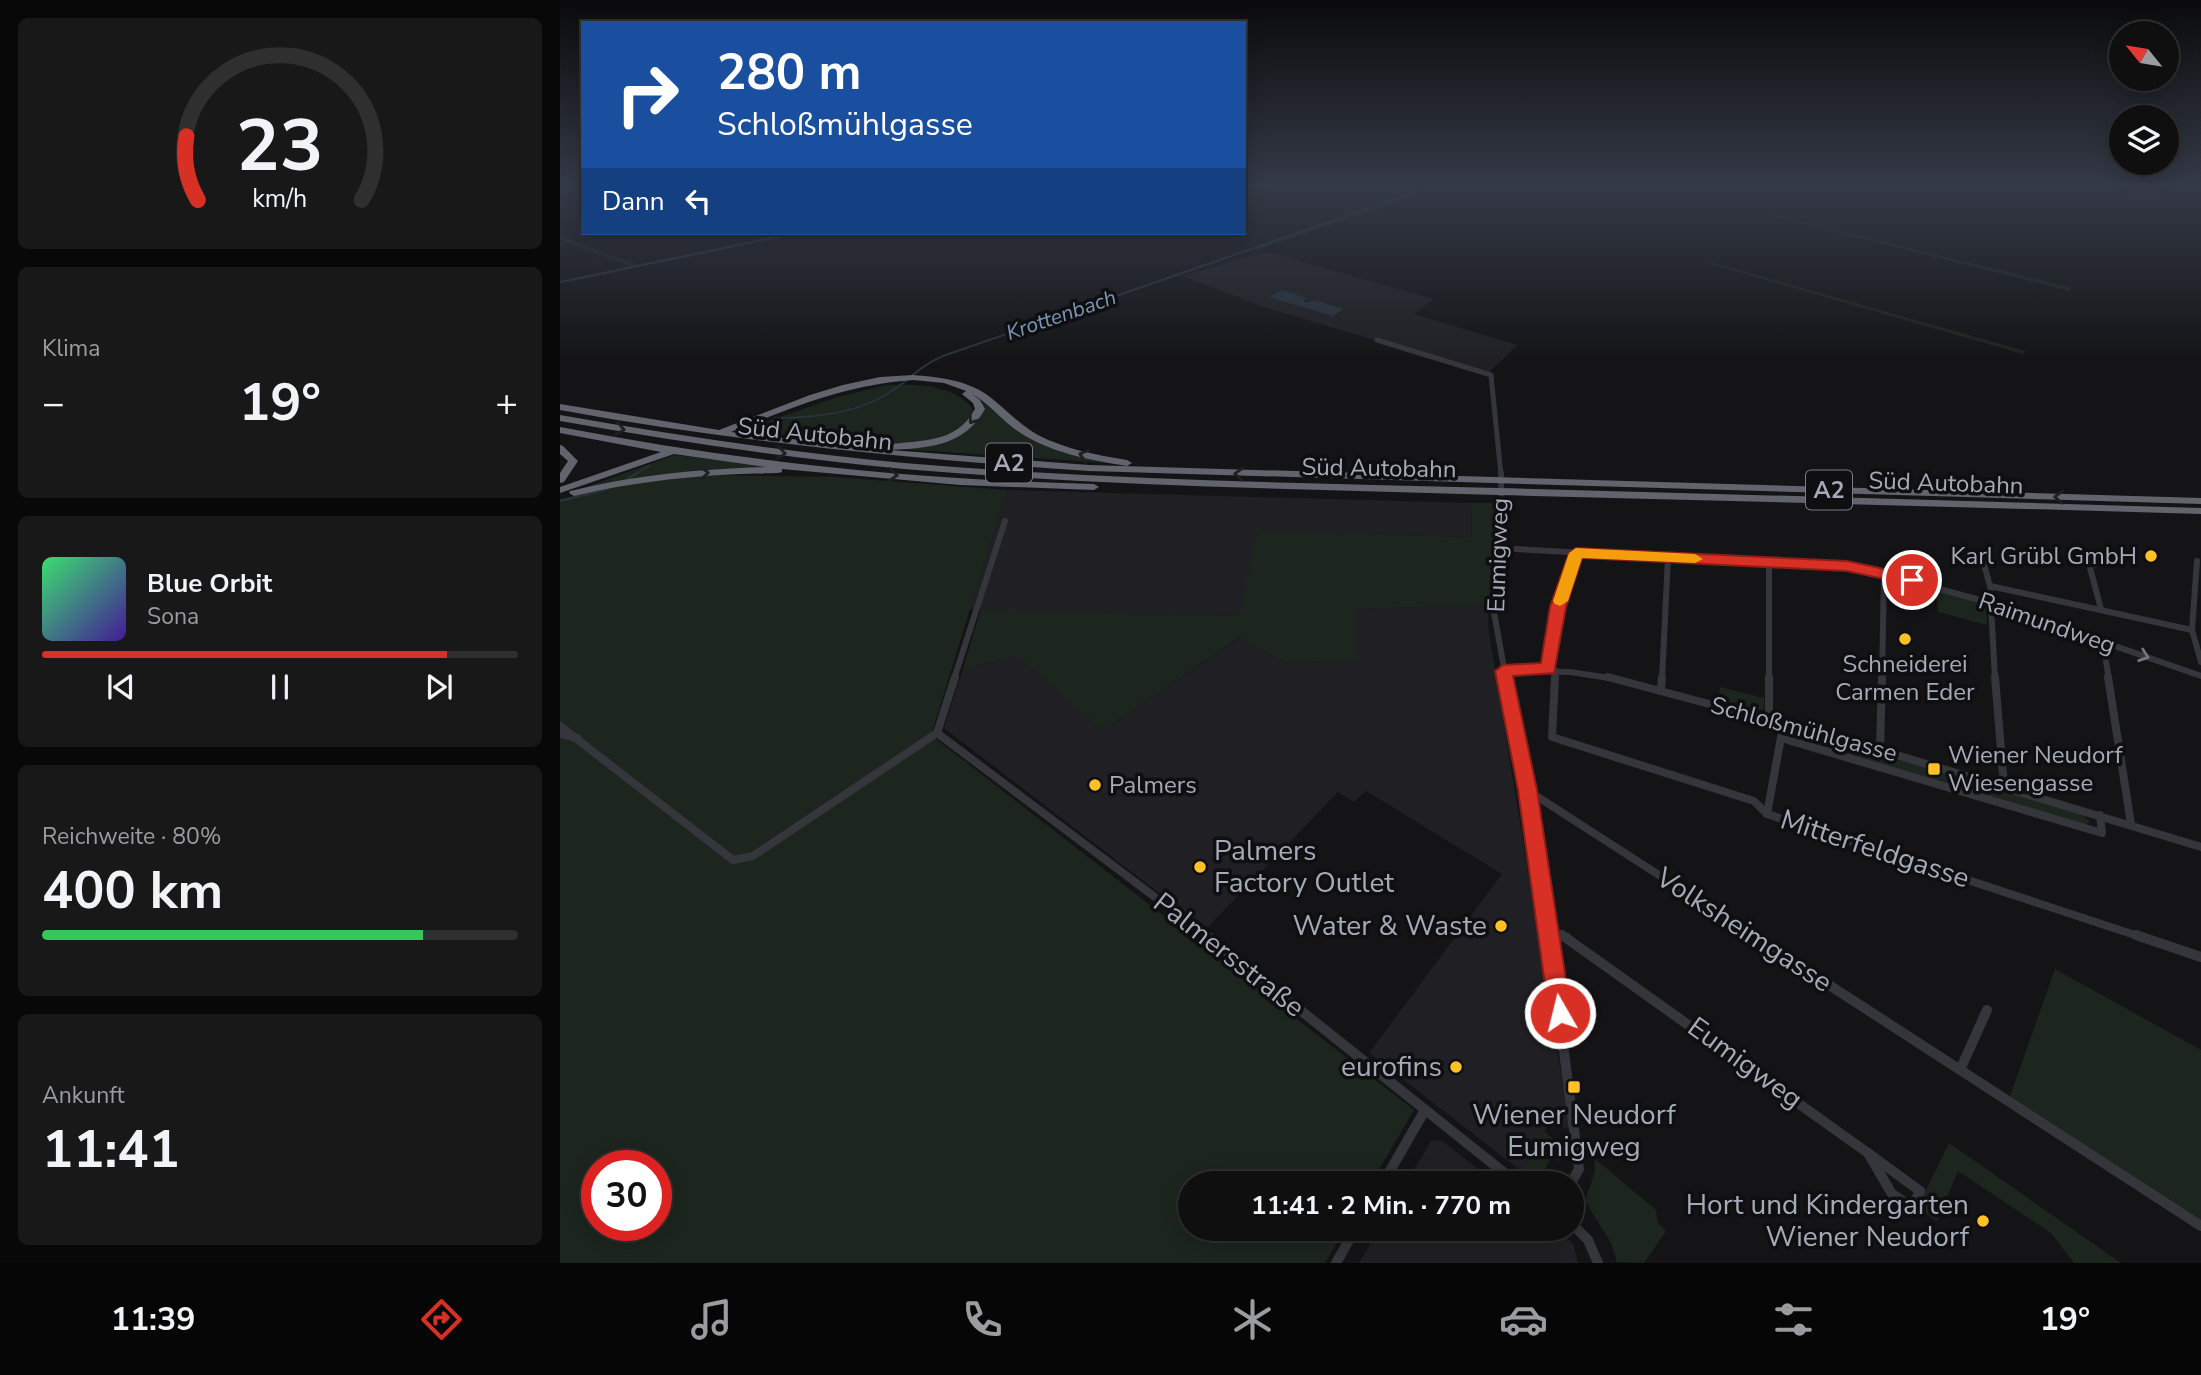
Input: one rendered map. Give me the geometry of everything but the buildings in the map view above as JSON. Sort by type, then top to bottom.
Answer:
[{"type":"highway","points":[[844,450],[904,447],[942,440],[959,433],[977,417],[980,409],[970,396],[946,387],[910,381]]},
{"type":"highway","points":[[560,494],[823,395],[890,382],[910,381],[950,383],[977,393],[1021,428],[1053,445],[1095,458],[1175,472]]},
{"type":"highway","name":"Süd Autobahn","points":[[560,407],[699,432],[941,459],[1175,472],[2201,501]]},
{"type":"highway","name":"Süd Autobahn","points":[[560,418],[714,444],[948,469],[1221,485],[2201,511]]},
{"type":"highway","points":[[560,430],[691,453],[845,471],[1051,486],[1221,485]]},
{"type":"highway","points":[[560,448],[573,461],[560,480]]},
{"type":"highway","points":[[560,494],[636,480],[737,471],[845,471]]},
{"type":"street","name":"Eumigweg","points":[[1377,340],[1491,375],[1498,407],[1502,510],[1502,540],[1493,607],[1527,790],[1549,933],[1578,1171]]},
{"type":"street","points":[[560,726],[720,853],[742,860],[767,848],[937,733],[1005,521]]},
{"type":"street","name":"Raimundweg","points":[[1516,549],[1847,566],[1884,573],[1991,603],[2201,676]]},
{"type":"street","points":[[1552,669],[1558,607],[1576,553]]},
{"type":"street","points":[[1661,690],[1668,557]]},
{"type":"street","points":[[1967,558],[1983,561],[1990,586],[2004,786]]},
{"type":"street","points":[[2197,561],[2197,602],[2192,630],[2201,662]]},
{"type":"street","points":[[2080,563],[2092,564],[2101,609]]},
{"type":"street","points":[[1769,564],[1769,720]]},
{"type":"street","points":[[1880,750],[1884,573]]},
{"type":"street","points":[[1990,586],[2192,630]]},
{"type":"street","points":[[2103,642],[2131,824]]},
{"type":"street","name":"Schloßmühlgasse","points":[[1503,671],[1552,669],[1661,690],[1769,720],[1784,721],[2201,847]]},
{"type":"street","name":"Mitterfeldgasse","points":[[1552,669],[1552,737],[1755,801],[1767,814],[2201,957]]},
{"type":"street","points":[[1767,814],[1784,721]]},
{"type":"street","name":"Palmersstraße","points":[[937,733],[1199,930],[1502,1171]]},
{"type":"street","points":[[560,734],[578,738]]},
{"type":"street","name":"Schloßmühlgasse","points":[[1782,738],[2102,833],[2100,815]]},
{"type":"street","name":"Volksheimgasse","points":[[1527,790],[2201,1226]]},
{"type":"street","name":"Eumigweg","points":[[1549,933],[1565,936],[1640,987],[1868,1153],[1920,1191],[1912,1207],[1892,1194],[1868,1153]]},
{"type":"street","points":[[1960,1070],[1987,1010]]},
{"type":"street","points":[[1389,1171],[1425,1110]]},
{"type":"street","points":[[1584,1236],[1598,1263]]},
{"type":"street","points":[[1336,1263],[1349,1241]]},
{"type":"shaded area","points":[[573,245],[584,245],[639,265],[745,245],[560,284],[630,266]]},
{"type":"shaded area","points":[[1262,245],[1272,245],[1257,250],[1250,249]]},
{"type":"shaded area","points":[[1887,245],[1898,245],[2070,287],[2069,291]]},
{"type":"shaded area","points":[[1267,252],[1434,299],[1414,314],[1518,345],[1487,374],[1264,307],[1182,276]]},
{"type":"shaded area","points":[[1707,263],[2025,351],[2023,354]]},
{"type":"shaded area","points":[[1281,290],[1307,298],[1303,301],[1308,303],[1314,300],[1344,309],[1333,316],[1269,297]]},
{"type":"shaded area","points":[[887,385],[923,386],[946,391],[957,395],[974,411],[958,428],[933,439],[903,444],[834,441],[746,429],[837,397]]},
{"type":"shaded area","points":[[970,393],[1017,429],[1109,463],[901,449],[948,437],[969,426],[983,408]]},
{"type":"shaded area","points":[[674,455],[782,468],[676,473],[584,488]]},
{"type":"shaded area","points":[[718,475],[835,477],[1007,490],[931,735],[1414,1110],[1378,1171],[1178,1171],[1178,1241],[1338,1241],[1325,1263],[560,1263],[560,499],[634,482]]},
{"type":"shaded area","points":[[1007,490],[1471,503],[1472,537],[1257,532],[1240,616],[969,609]]},
{"type":"shaded area","points":[[1471,503],[1497,503],[1498,560],[1489,605],[1356,609],[1356,661],[1284,662],[1239,638],[1102,731],[1017,656],[963,669],[981,609],[1239,616],[1257,531],[1472,537]]},
{"type":"shaded area","points":[[1936,589],[1981,602],[1986,607],[1987,625],[1938,612]]},
{"type":"shaded area","points":[[1489,605],[1488,627],[1570,1128],[1547,1127],[1521,1171],[1369,1053],[1502,874],[1366,791],[1354,802],[1338,792],[1206,929],[944,728],[963,669],[1017,656],[1102,731],[1240,638],[1284,662],[1356,660],[1355,609]]},
{"type":"shaded area","points":[[1720,687],[1764,698],[1764,709],[1757,711],[1718,701]]},
{"type":"shaded area","points":[[1801,731],[2081,813],[2090,822],[2084,825],[1800,740],[1795,736],[1795,732]]},
{"type":"shaded area","points":[[2055,969],[2201,1050],[2201,1221],[2010,1096]]},
{"type":"shaded area","points":[[1544,1131],[1563,1147],[1559,1161],[1551,1157],[1545,1169],[1548,1171],[1521,1171]]},
{"type":"shaded area","points":[[1441,1140],[1481,1171],[1413,1171],[1431,1141]]},
{"type":"shaded area","points":[[1949,1143],[2121,1263],[2074,1263],[2052,1234],[1958,1171],[1937,1221],[1917,1208]]},
{"type":"shaded area","points":[[1594,1158],[1656,1210],[1658,1223],[1666,1231],[1644,1263],[1617,1262],[1611,1243],[1585,1201],[1595,1171]]},
{"type":"shaded area","points":[[1372,1241],[1570,1241],[1578,1263],[1359,1263]]},
{"type":"waterway","points":[[560,282],[738,245]]},
{"type":"waterway","name":"Krottenbach","points":[[775,418],[819,416],[864,405],[890,392],[927,364],[943,356],[1263,245]]},
{"type":"waterway","name":"Krottenbach","points":[[634,475],[649,466]]},
{"type":"waterway","name":"Krottenbach","points":[[626,480],[637,473]]},
{"type":"waterway","name":"Krottenbach","points":[[560,501],[607,489]]},
{"type":"slow traffic","points":[[1560,601],[1576,553],[1695,559]]},
{"type":"place","name":"Karl Grübl GmbH","points":[[2151,556]]},
{"type":"place","name":"Schneiderei Carmen Eder","points":[[1905,639]]},
{"type":"place","name":"Wiener Neudorf Wiesengasse","points":[[1934,769]]},
{"type":"place","name":"Palmers","points":[[1095,785]]},
{"type":"place","name":"Palmers Factory Outlet","points":[[1200,867]]},
{"type":"place","name":"Water & Waste","points":[[1501,926]]},
{"type":"place","name":"eurofins","points":[[1456,1067]]},
{"type":"place","name":"Wiener Neudorf Eumigweg","points":[[1574,1087]]},
{"type":"place","name":"Hort und Kindergarten Wiener Neudorf","points":[[1983,1221]]},
{"type":"route","points":[[1560,1013],[1527,790],[1503,671],[1549,669],[1558,607],[1576,553],[1847,566],[1912,580]]}]
